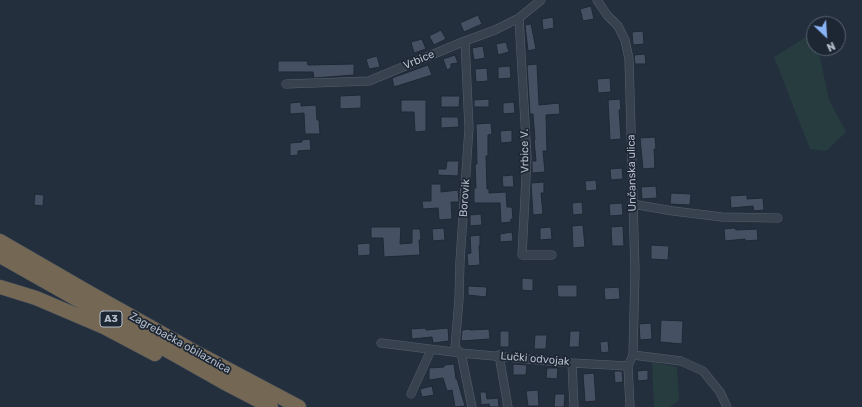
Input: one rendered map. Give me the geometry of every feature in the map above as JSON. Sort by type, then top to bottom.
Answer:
[{"type":"highway","points":[[0,231],[94,286],[119,310]]},
{"type":"highway","name":"Zagrebačka obilaznica","points":[[0,241],[119,310],[299,407]]},
{"type":"highway","name":"Zagrebačka obilaznica","points":[[0,256],[223,382],[271,407]]},
{"type":"highway","points":[[0,287],[36,298],[104,327],[204,381],[223,382]]},
{"type":"street","name":"Vrbice","points":[[286,84],[369,81],[495,30],[519,18],[541,0]]},
{"type":"street","name":"Unčanska ulica","points":[[597,0],[607,16],[618,26],[625,40],[629,59],[634,271],[633,355]]},
{"type":"street","name":"Vrbice V.","points":[[519,18],[527,158],[522,255],[552,256]]},
{"type":"street","name":"Borovik","points":[[465,41],[469,128],[455,348],[460,353],[472,407]]},
{"type":"street","points":[[632,204],[673,211],[722,216],[778,218]]},
{"type":"street","name":"Lučki odvojak","points":[[381,343],[460,353],[628,366]]},
{"type":"street","points":[[411,394],[431,350]]},
{"type":"street","points":[[499,355],[508,407]]},
{"type":"street","points":[[630,407],[628,366],[633,355],[681,362],[703,371],[720,392],[727,407]]},
{"type":"street","points":[[572,362],[574,407]]},
{"type":"green space","points":[[806,37],[806,56],[820,56],[829,100],[846,132],[826,151],[810,149],[774,57]]},
{"type":"green space","points":[[652,362],[677,367],[679,400],[670,407],[654,407]]},
{"type":"building","points":[[591,6],[594,19],[583,21],[580,9]]},
{"type":"building","points":[[478,15],[482,24],[464,32],[460,23]]},
{"type":"building","points":[[553,17],[554,28],[543,30],[542,19]]},
{"type":"building","points":[[531,24],[536,49],[528,51],[525,25]]},
{"type":"building","points":[[441,30],[446,39],[434,45],[429,36]]},
{"type":"building","points":[[643,31],[644,44],[633,45],[632,32]]},
{"type":"building","points":[[422,39],[426,49],[414,53],[411,42]]},
{"type":"building","points":[[506,42],[509,52],[498,55],[496,44]]},
{"type":"building","points":[[483,46],[485,58],[474,60],[472,48]]},
{"type":"building","points":[[645,54],[646,64],[635,64],[634,55]]},
{"type":"building","points":[[455,55],[458,63],[451,64],[451,68],[447,70],[443,59]]},
{"type":"building","points":[[377,56],[380,67],[369,69],[366,59]]},
{"type":"building","points":[[278,61],[307,61],[308,65],[354,64],[354,75],[314,78],[313,72],[278,72]]},
{"type":"building","points":[[537,64],[539,105],[559,103],[560,114],[546,115],[547,151],[543,151],[545,172],[532,173],[532,161],[536,161],[533,114],[530,114],[527,65]]},
{"type":"building","points":[[428,65],[432,75],[394,87],[392,78]]},
{"type":"building","points":[[510,66],[511,78],[498,79],[498,67]]},
{"type":"building","points":[[487,68],[488,81],[476,82],[475,69]]},
{"type":"building","points":[[610,78],[611,92],[598,93],[597,79]]},
{"type":"building","points":[[361,95],[361,108],[340,109],[340,96]]},
{"type":"building","points":[[441,96],[460,96],[459,107],[441,107]]},
{"type":"building","points":[[489,99],[489,107],[474,107],[474,100]]},
{"type":"building","points":[[620,99],[621,110],[619,110],[621,139],[610,140],[608,100]]},
{"type":"building","points":[[401,100],[426,100],[426,131],[415,132],[414,112],[401,112]]},
{"type":"building","points":[[301,102],[301,106],[316,105],[320,134],[305,134],[304,113],[290,114],[290,103]]},
{"type":"building","points":[[514,102],[515,113],[503,114],[503,103]]},
{"type":"building","points":[[441,117],[458,117],[459,127],[441,128]]},
{"type":"building","points":[[491,123],[492,134],[488,135],[488,156],[486,156],[487,189],[489,189],[489,193],[506,192],[507,207],[512,207],[513,219],[511,219],[511,222],[501,223],[500,203],[474,203],[474,188],[476,188],[475,164],[477,164],[476,124]]},
{"type":"building","points":[[512,130],[512,142],[501,143],[500,131]]},
{"type":"building","points":[[655,137],[655,168],[643,169],[640,138]]},
{"type":"building","points":[[310,139],[311,150],[298,151],[298,155],[290,156],[290,143],[302,142],[302,140]]},
{"type":"building","points":[[447,161],[459,161],[458,176],[438,175],[438,169],[446,169]]},
{"type":"building","points":[[622,168],[623,179],[611,180],[610,169]]},
{"type":"building","points":[[513,175],[514,187],[503,187],[502,176]]},
{"type":"building","points":[[596,180],[597,190],[586,191],[585,181]]},
{"type":"building","points":[[544,182],[544,193],[541,193],[543,214],[533,215],[531,183]]},
{"type":"building","points":[[431,184],[441,184],[441,192],[458,190],[459,202],[451,202],[452,219],[439,220],[438,208],[423,209],[422,201],[431,201]]},
{"type":"building","points":[[656,186],[657,198],[642,199],[641,187]]},
{"type":"building","points":[[671,193],[691,194],[690,205],[670,204]]},
{"type":"building","points":[[35,194],[44,195],[43,206],[34,205]]},
{"type":"building","points":[[747,195],[747,199],[763,198],[764,210],[754,211],[753,206],[731,208],[730,196]]},
{"type":"building","points":[[582,202],[583,214],[573,215],[572,203]]},
{"type":"building","points":[[622,203],[623,215],[610,216],[609,204]]},
{"type":"building","points":[[481,214],[482,225],[470,226],[470,215]]},
{"type":"building","points":[[583,225],[585,247],[573,248],[572,226]]},
{"type":"building","points":[[623,226],[624,246],[612,246],[611,227]]},
{"type":"building","points":[[371,227],[401,227],[400,244],[412,243],[412,229],[420,229],[420,255],[384,257],[383,238],[371,238]]},
{"type":"building","points":[[551,227],[552,239],[540,240],[540,228]]},
{"type":"building","points":[[444,228],[445,240],[433,241],[432,229]]},
{"type":"building","points":[[735,228],[736,230],[757,229],[758,240],[745,241],[745,239],[725,241],[724,229]]},
{"type":"building","points":[[512,232],[513,241],[500,242],[500,234]]},
{"type":"building","points":[[480,235],[480,265],[468,266],[467,254],[471,253],[470,236]]},
{"type":"building","points":[[370,243],[370,255],[358,256],[357,244]]},
{"type":"building","points":[[651,245],[669,246],[668,260],[651,259]]},
{"type":"building","points":[[522,278],[533,279],[533,291],[522,290]]},
{"type":"building","points":[[557,285],[577,285],[577,297],[558,297]]},
{"type":"building","points":[[468,286],[487,287],[486,297],[468,295]]},
{"type":"building","points":[[619,287],[620,299],[605,300],[604,288]]},
{"type":"building","points":[[661,320],[683,321],[682,344],[660,342]]},
{"type":"building","points":[[651,323],[652,339],[640,340],[639,324]]},
{"type":"building","points":[[426,328],[426,330],[448,328],[449,341],[433,343],[432,337],[412,339],[411,329]]},
{"type":"building","points":[[489,329],[490,339],[461,341],[462,330]]},
{"type":"building","points":[[500,331],[509,331],[509,347],[500,347]]},
{"type":"building","points":[[570,331],[580,331],[579,347],[569,347]]},
{"type":"building","points":[[535,335],[547,335],[546,349],[534,349]]},
{"type":"building","points":[[608,341],[609,352],[601,353],[600,342]]},
{"type":"building","points":[[454,364],[456,379],[465,406],[455,407],[452,390],[447,391],[443,378],[429,380],[429,368],[444,367],[444,365]]},
{"type":"building","points":[[513,364],[527,365],[526,375],[513,375]]},
{"type":"building","points":[[547,368],[558,368],[557,379],[546,378]]},
{"type":"building","points":[[648,370],[648,380],[638,381],[637,371]]},
{"type":"building","points":[[614,371],[622,371],[623,382],[615,383]]},
{"type":"building","points":[[594,373],[596,401],[585,402],[583,374]]},
{"type":"building","points":[[432,386],[434,395],[422,397],[420,389]]},
{"type":"building","points":[[538,390],[539,406],[528,406],[526,391]]},
{"type":"building","points":[[480,392],[486,392],[487,399],[498,398],[499,407],[490,407],[489,404],[481,405]]},
{"type":"building","points":[[555,394],[565,394],[564,407],[554,407]]}]
